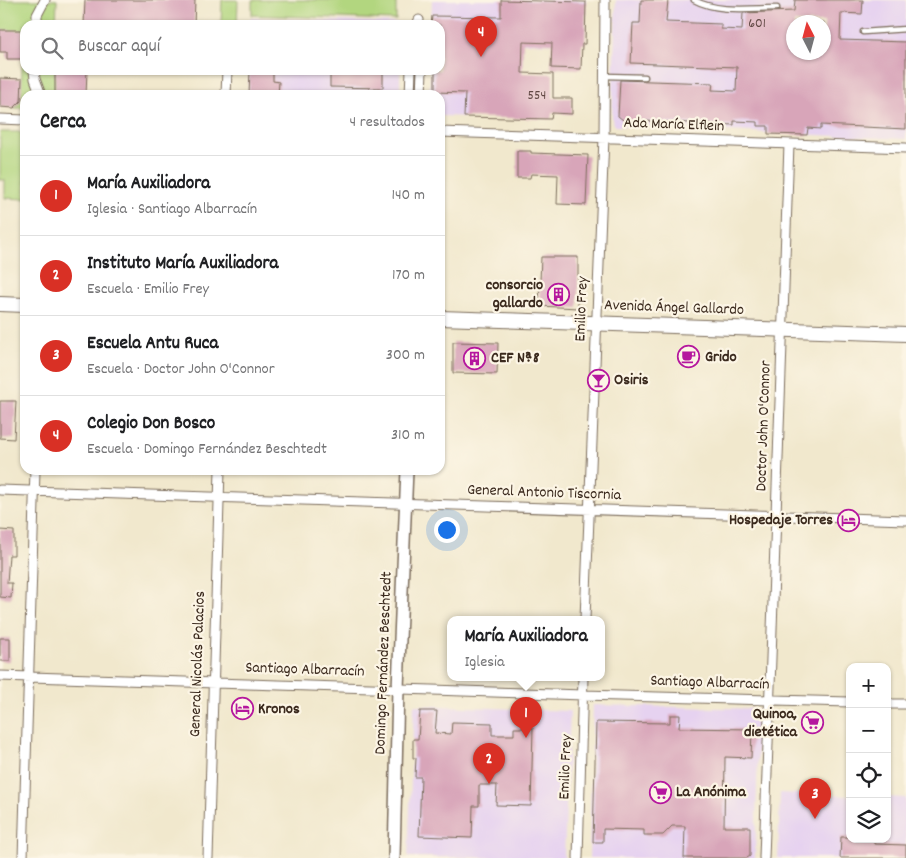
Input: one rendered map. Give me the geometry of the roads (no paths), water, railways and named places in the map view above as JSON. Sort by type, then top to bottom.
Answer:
[{"type":"main road","points":[[0,304],[20,305]]},
{"type":"main road","name":"Avenida Ángel Gallardo","points":[[445,318],[906,334]]},
{"type":"street","points":[[37,20],[37,14],[45,0]]},
{"type":"street","name":"Emilio Frey","points":[[585,616],[604,138],[605,0]]},
{"type":"street","points":[[35,75],[39,90]]},
{"type":"street","points":[[226,90],[227,75]]},
{"type":"street","points":[[410,90],[411,75]]},
{"type":"street","points":[[421,90],[422,75]]},
{"type":"street","points":[[0,119],[20,120]]},
{"type":"street","name":"Ada María Elflein","points":[[445,132],[906,148]]},
{"type":"street","name":"Doctor John O'Connor","points":[[764,858],[789,144]]},
{"type":"street","points":[[22,858],[35,475]]},
{"type":"street","name":"General Nicolás Palacios","points":[[208,858],[220,475]]},
{"type":"street","name":"Domingo Fernández Beschtedt","points":[[394,858],[398,688],[407,475]]},
{"type":"street","name":"General Antonio Tiscornia","points":[[0,490],[906,520]]},
{"type":"street","name":"Santiago Albarracín","points":[[0,676],[846,702]]},
{"type":"street","name":"Emilio Frey","points":[[578,858],[583,681]]},
{"type":"street","points":[[891,704],[906,704]]},
{"type":"lane","points":[[694,0],[720,8],[777,8]]},
{"type":"lane","points":[[863,32],[906,29]]},
{"type":"lane","points":[[605,76],[645,77]]},
{"type":"place","name":"Colegio Don Bosco","points":[[481,57]]},
{"type":"place","name":"consorcio gallardo","points":[[559,294]]},
{"type":"place","name":"Grido","points":[[689,357]]},
{"type":"place","name":"CEF Nª8","points":[[475,358]]},
{"type":"place","name":"Osiris","points":[[598,380]]},
{"type":"place","name":"Hospedaje Torres","points":[[849,520]]},
{"type":"place","name":"Kronos","points":[[242,709]]},
{"type":"place","name":"Quinoa, dietética","points":[[813,723]]},
{"type":"place","name":"María Auxiliadora","points":[[526,738]]},
{"type":"place","name":"Instituto María Auxiliadora","points":[[489,784]]},
{"type":"place","name":"La Anónima","points":[[660,792]]},
{"type":"place","name":"Escuela Antu Ruca","points":[[815,819]]}]
